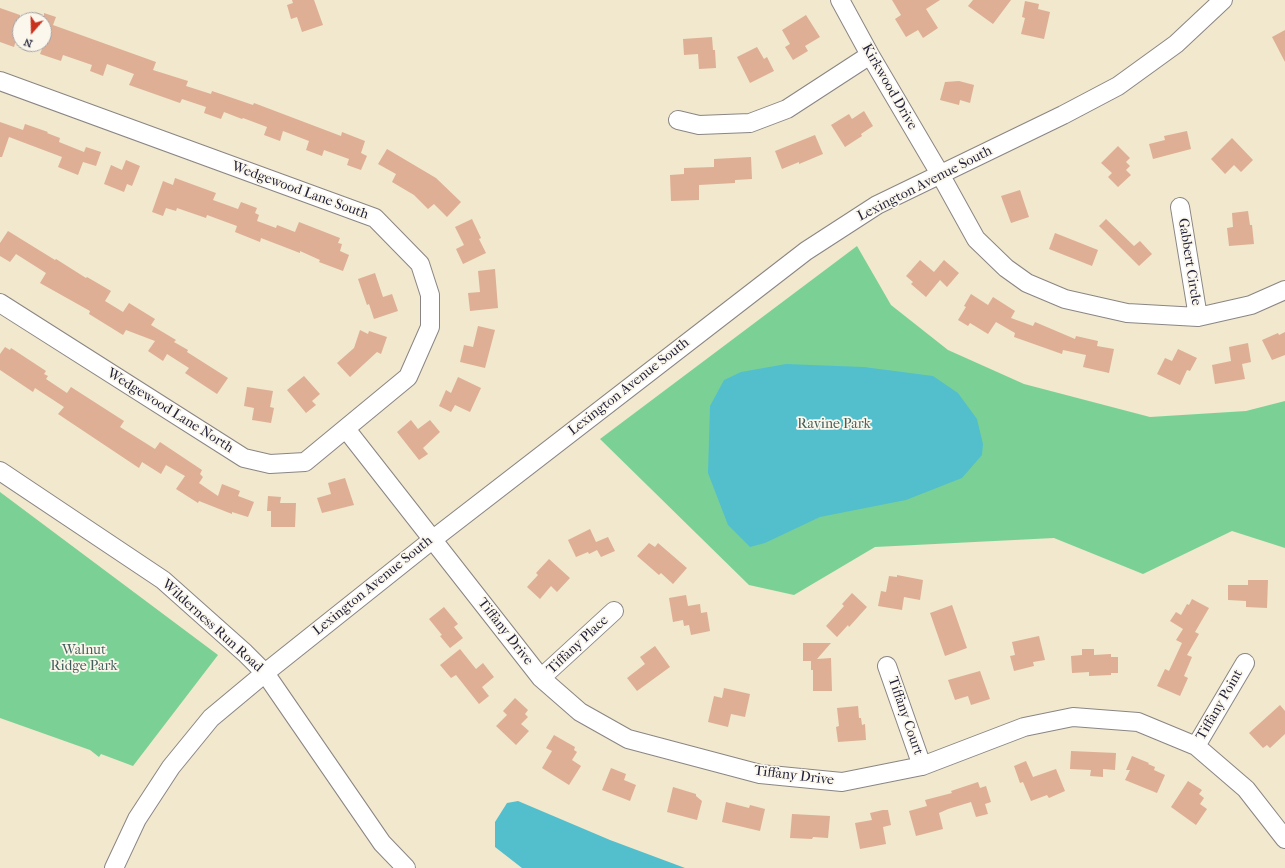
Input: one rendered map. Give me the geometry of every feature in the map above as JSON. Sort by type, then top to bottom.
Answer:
[{"type":"street","name":"Kirkwood Drive","points":[[840,0],[976,239],[1006,268],[1027,283],[1065,299],[1127,313],[1198,317],[1251,305],[1285,290]]},
{"type":"street","name":"Lexington Avenue South","points":[[114,868],[137,820],[171,767],[211,718],[264,673],[432,540],[806,252],[877,205],[1063,116],[1118,86],[1176,44],[1223,0]]},
{"type":"street","points":[[678,120],[699,125],[750,123],[787,109],[870,55]]},
{"type":"street","name":"Wedgewood Lane South","points":[[0,81],[375,218],[420,264],[430,295],[430,327],[408,377],[346,429]]},
{"type":"street","name":"Gabbert Circle","points":[[1180,207],[1198,317]]},
{"type":"street","name":"Wedgewood Lane North","points":[[0,303],[244,458],[270,464],[305,462],[346,429]]},
{"type":"street","name":"Tiffany Drive","points":[[346,429],[542,678],[580,712],[628,739],[760,774],[842,782],[922,766],[1024,727],[1074,717],[1138,722],[1196,746],[1246,789],[1285,839]]},
{"type":"street","name":"Wilderness Run Road","points":[[0,471],[163,580],[245,653],[264,673],[382,843],[406,868]]},
{"type":"street","name":"Tiffany Place","points":[[542,678],[614,611]]},
{"type":"street","name":"Tiffany Point","points":[[1196,746],[1245,663]]},
{"type":"street","name":"Tiffany Court","points":[[887,666],[922,766]]},
{"type":"green space","name":"Ravine Park","points":[[857,246],[891,305],[948,350],[1024,384],[1150,417],[1246,411],[1285,401],[1285,548],[1232,531],[1143,574],[1054,538],[875,547],[794,595],[749,585],[600,439]]},
{"type":"green space","name":"Walnut Ridge Park","points":[[0,492],[218,655],[133,766],[101,754],[99,757],[90,750],[0,718]]},
{"type":"water","points":[[786,364],[864,367],[933,376],[958,393],[977,419],[983,444],[982,455],[962,478],[906,500],[820,517],[765,543],[750,547],[728,525],[708,473],[710,406],[724,380],[741,372]]},
{"type":"water","points":[[518,801],[610,840],[685,868],[522,868],[495,847],[495,822],[507,803]]},
{"type":"building","points":[[292,0],[314,0],[323,25],[302,32],[297,17],[291,19],[287,5],[293,3]]},
{"type":"building","points":[[892,0],[940,0],[926,9],[938,28],[923,38],[918,30],[906,37],[895,19],[901,15]]},
{"type":"building","points":[[973,0],[1011,0],[993,24],[968,6]]},
{"type":"building","points":[[1025,1],[1039,4],[1038,9],[1050,12],[1044,39],[1021,34],[1025,18],[1022,17]]},
{"type":"building","points":[[0,8],[12,12],[12,46],[0,42]]},
{"type":"building","points":[[806,15],[820,37],[805,46],[808,51],[793,60],[785,47],[790,44],[782,30]]},
{"type":"building","points":[[52,16],[56,17],[53,25],[156,62],[153,70],[188,81],[186,86],[211,94],[212,91],[253,105],[254,103],[341,136],[342,132],[365,141],[361,153],[367,156],[361,170],[347,165],[349,159],[324,150],[322,156],[306,150],[309,141],[283,131],[280,141],[264,135],[267,127],[243,118],[242,119],[224,112],[221,119],[204,113],[206,107],[182,99],[180,103],[129,85],[134,74],[107,64],[103,76],[90,71],[92,65],[63,55],[61,61],[40,54],[41,52],[52,52]]},
{"type":"building","points":[[1285,30],[1285,62],[1272,37]]},
{"type":"building","points":[[712,37],[713,50],[715,50],[716,68],[699,69],[698,54],[684,55],[683,39]]},
{"type":"building","points":[[757,47],[764,59],[767,57],[774,71],[750,83],[737,57]]},
{"type":"building","points":[[959,81],[974,85],[970,103],[960,100],[959,105],[940,100],[945,82]]},
{"type":"building","points":[[864,111],[873,126],[861,134],[862,136],[845,147],[831,125],[849,114],[852,119]]},
{"type":"building","points":[[0,122],[23,130],[25,124],[48,132],[47,133],[60,138],[59,142],[84,152],[86,147],[101,152],[96,166],[83,162],[78,175],[58,167],[62,157],[9,137],[2,157],[0,157]]},
{"type":"building","points":[[1187,131],[1191,149],[1153,159],[1149,144],[1165,140],[1164,136]]},
{"type":"building","points":[[815,135],[823,154],[782,169],[775,151]]},
{"type":"building","points":[[1232,138],[1253,160],[1241,172],[1234,165],[1225,174],[1211,159]]},
{"type":"building","points":[[1118,146],[1130,158],[1126,162],[1130,166],[1126,170],[1131,175],[1118,187],[1108,177],[1112,173],[1101,163]]},
{"type":"building","points":[[387,149],[436,178],[461,202],[447,217],[434,204],[428,209],[414,195],[392,182],[396,174],[378,164]]},
{"type":"building","points":[[751,157],[752,179],[735,180],[735,183],[699,185],[699,200],[671,201],[670,175],[684,174],[684,168],[714,167],[714,159]]},
{"type":"building","points":[[126,160],[140,166],[132,186],[127,184],[124,192],[104,184],[111,165],[122,170]]},
{"type":"building","points":[[175,178],[216,193],[213,200],[238,209],[241,202],[257,208],[255,213],[259,215],[257,221],[276,228],[277,225],[295,232],[299,222],[340,238],[338,243],[342,244],[340,251],[349,255],[343,271],[319,262],[320,260],[300,251],[300,253],[261,238],[260,242],[235,232],[237,226],[207,215],[206,218],[177,208],[176,211],[166,208],[163,216],[152,212],[163,181],[173,185]]},
{"type":"building","points":[[1020,190],[1029,217],[1011,223],[1001,196]]},
{"type":"building","points":[[1248,211],[1250,225],[1252,225],[1254,244],[1229,246],[1227,228],[1233,227],[1232,213]]},
{"type":"building","points":[[472,219],[486,253],[463,264],[456,249],[464,245],[455,227]]},
{"type":"building","points":[[1106,219],[1134,246],[1140,241],[1152,254],[1139,266],[1099,226]]},
{"type":"building","points":[[8,231],[55,260],[56,259],[86,278],[87,277],[111,291],[105,301],[123,312],[129,303],[155,319],[151,325],[176,340],[174,342],[188,350],[187,352],[228,378],[217,394],[185,373],[189,368],[167,354],[163,361],[148,351],[155,341],[126,330],[123,335],[89,314],[90,311],[40,283],[46,273],[16,254],[10,262],[0,256],[0,243]]},
{"type":"building","points":[[1055,233],[1098,250],[1092,266],[1049,249]]},
{"type":"building","points":[[920,260],[934,272],[944,260],[959,273],[947,287],[940,280],[926,297],[911,284],[913,282],[906,276]]},
{"type":"building","points":[[495,269],[498,308],[470,311],[468,293],[480,292],[478,271]]},
{"type":"building","points":[[375,273],[383,297],[392,294],[398,311],[374,319],[369,304],[367,305],[358,279]]},
{"type":"building","points":[[971,294],[988,305],[993,297],[1015,311],[1011,318],[1033,326],[1035,322],[1075,339],[1076,336],[1098,341],[1097,346],[1114,349],[1109,373],[1083,367],[1086,355],[1063,350],[1062,354],[1014,337],[1015,333],[996,322],[988,334],[970,323],[968,326],[958,320],[966,307],[964,306]]},
{"type":"building","points":[[478,326],[495,330],[485,368],[460,362],[464,345],[473,347]]},
{"type":"building","points":[[360,330],[368,334],[369,331],[387,337],[381,354],[377,352],[350,377],[337,363],[354,348]]},
{"type":"building","points":[[1285,332],[1285,355],[1272,360],[1262,340],[1278,333],[1279,335]]},
{"type":"building","points":[[1248,343],[1251,362],[1242,364],[1245,379],[1215,384],[1212,365],[1231,361],[1229,347]]},
{"type":"building","points":[[5,347],[10,350],[11,348],[46,371],[44,374],[48,376],[46,379],[67,393],[71,387],[124,421],[120,427],[155,449],[160,442],[202,470],[200,474],[203,477],[199,483],[218,496],[222,484],[240,491],[238,496],[254,502],[248,517],[232,512],[232,514],[199,501],[198,503],[176,489],[185,476],[166,465],[161,474],[142,462],[139,468],[58,414],[64,407],[35,388],[33,392],[0,370],[0,354]]},
{"type":"building","points":[[1178,349],[1197,358],[1190,371],[1187,370],[1180,385],[1157,374],[1165,358],[1172,361]]},
{"type":"building","points":[[304,376],[320,394],[312,401],[316,405],[306,413],[287,390]]},
{"type":"building","points":[[458,377],[481,388],[470,412],[455,405],[451,412],[439,406],[446,390],[451,393]]},
{"type":"building","points":[[247,387],[273,391],[270,407],[274,408],[271,423],[252,420],[254,408],[244,406]]},
{"type":"building","points":[[411,420],[418,429],[430,420],[440,432],[423,448],[428,454],[419,460],[397,432]]},
{"type":"building","points":[[345,478],[354,505],[322,513],[317,498],[331,494],[328,483]]},
{"type":"building","points":[[268,496],[281,497],[280,503],[296,503],[295,527],[271,527],[271,511],[267,511]]},
{"type":"building","points":[[590,529],[596,542],[608,537],[615,551],[601,557],[597,550],[589,554],[588,552],[576,557],[568,540]]},
{"type":"building","points":[[649,543],[655,547],[658,543],[687,568],[673,584],[661,573],[659,575],[637,556]]},
{"type":"building","points":[[549,559],[570,578],[557,592],[551,586],[540,599],[527,587],[538,575],[536,573]]},
{"type":"building","points":[[897,575],[923,580],[920,600],[904,597],[902,610],[878,606],[881,591],[886,592],[889,576],[897,577]]},
{"type":"building","points":[[1248,580],[1268,580],[1267,608],[1246,607],[1246,601],[1228,600],[1228,585],[1248,585]]},
{"type":"building","points":[[852,593],[867,607],[849,627],[848,625],[837,637],[826,626],[844,606],[842,604]]},
{"type":"building","points":[[686,595],[688,606],[700,604],[701,613],[707,612],[710,631],[691,635],[689,625],[684,626],[683,620],[673,622],[669,598]]},
{"type":"building","points":[[1192,599],[1209,608],[1195,632],[1199,634],[1187,655],[1192,657],[1184,676],[1188,678],[1180,696],[1157,686],[1165,669],[1169,671],[1182,643],[1176,640],[1183,629],[1170,621],[1176,612],[1181,615],[1187,604],[1189,605]]},
{"type":"building","points":[[952,605],[967,648],[945,656],[930,613]]},
{"type":"building","points":[[444,607],[458,624],[454,627],[463,638],[450,648],[429,619]]},
{"type":"building","points":[[1039,636],[1045,660],[1033,662],[1034,666],[1014,671],[1010,656],[1015,655],[1012,642]]},
{"type":"building","points":[[803,643],[831,643],[817,659],[831,658],[832,691],[813,691],[813,670],[811,670],[811,661],[803,661]]},
{"type":"building","points":[[655,646],[670,667],[637,691],[627,678],[645,664],[640,657]]},
{"type":"building","points":[[460,649],[476,669],[483,663],[494,677],[482,687],[489,696],[479,704],[456,675],[451,678],[440,665]]},
{"type":"building","points":[[1082,649],[1094,649],[1094,655],[1111,654],[1111,657],[1118,657],[1118,673],[1111,673],[1111,675],[1089,676],[1089,672],[1072,673],[1071,656],[1082,655]]},
{"type":"building","points":[[980,671],[990,699],[971,705],[968,696],[955,700],[948,680]]},
{"type":"building","points":[[724,688],[750,694],[745,717],[731,714],[728,727],[708,722],[714,696],[722,698]]},
{"type":"building","points":[[515,698],[528,710],[525,714],[528,717],[521,724],[529,731],[516,745],[496,726],[507,715],[503,711]]},
{"type":"building","points":[[1280,705],[1285,711],[1285,734],[1270,748],[1267,745],[1263,748],[1249,733]]},
{"type":"building","points":[[858,706],[859,718],[861,718],[862,725],[865,724],[866,740],[838,742],[836,727],[839,726],[837,708]]},
{"type":"building","points":[[554,735],[575,747],[574,750],[577,752],[572,760],[581,766],[569,785],[542,768],[552,751],[546,748]]},
{"type":"building","points":[[1071,751],[1116,753],[1115,770],[1103,769],[1103,777],[1090,776],[1091,770],[1070,769]]},
{"type":"building","points":[[1132,756],[1149,763],[1148,764],[1155,767],[1154,770],[1165,775],[1157,793],[1125,780],[1130,770],[1126,770]]},
{"type":"building","points":[[1026,761],[1033,777],[1056,769],[1065,791],[1049,798],[1047,795],[1031,801],[1023,782],[1020,783],[1014,766]]},
{"type":"building","points":[[611,768],[626,774],[624,780],[636,785],[630,801],[602,790]]},
{"type":"building","points":[[1188,781],[1202,790],[1199,794],[1204,798],[1200,804],[1207,809],[1196,825],[1171,807]]},
{"type":"building","points":[[978,782],[980,788],[986,786],[991,802],[985,804],[988,814],[976,817],[971,802],[948,809],[939,813],[943,829],[916,836],[909,811],[927,806],[925,800],[952,793],[951,791]]},
{"type":"building","points":[[673,787],[696,794],[696,796],[702,801],[697,820],[667,812]]},
{"type":"building","points":[[726,802],[749,808],[750,805],[765,809],[760,831],[722,822]]},
{"type":"building","points":[[888,810],[891,825],[883,827],[886,844],[860,849],[855,823],[872,820],[870,813]]},
{"type":"building","points":[[792,814],[830,816],[828,838],[790,838]]}]
